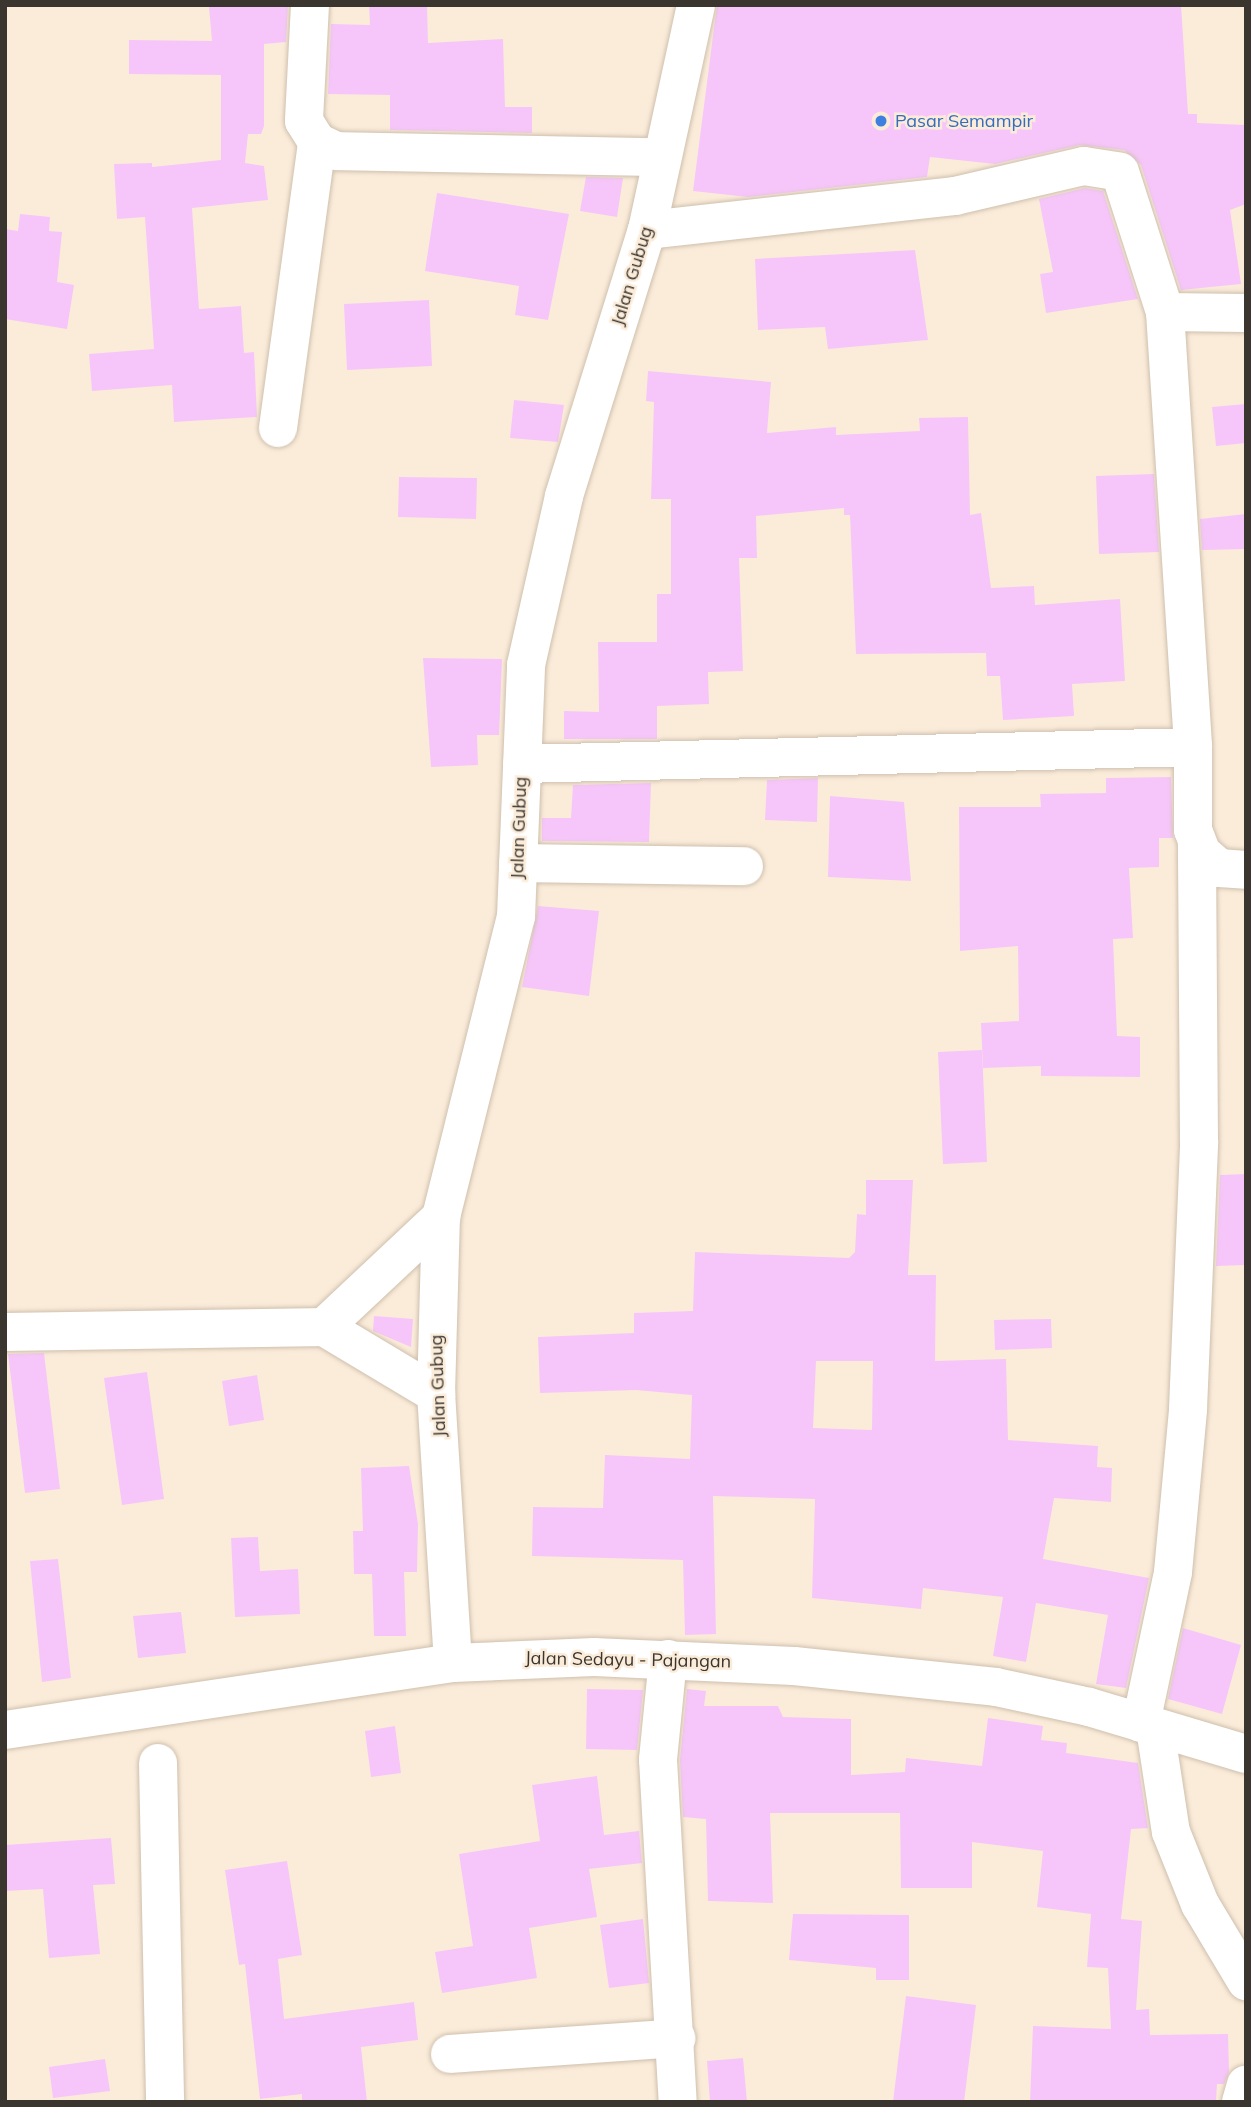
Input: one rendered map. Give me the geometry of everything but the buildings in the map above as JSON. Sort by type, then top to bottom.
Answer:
[{"type":"street","points":[[278,428],[317,142],[304,121],[310,5]]},
{"type":"street","name":"Jalan Gubug","points":[[453,1663],[436,1394],[441,1217],[507,971],[518,863],[526,665],[564,496],[647,230],[696,5]]},
{"type":"street","points":[[317,142],[359,153],[662,157]]},
{"type":"street","points":[[647,230],[956,196],[1101,166],[1120,172],[1129,189],[1165,312],[1197,842],[1199,1141],[1188,1409],[1173,1572],[1148,1725],[1171,1832],[1200,1904],[1246,1982]]},
{"type":"street","points":[[1165,312],[1246,313]]},
{"type":"street","points":[[522,764],[1193,747]]},
{"type":"street","points":[[1197,842],[1219,868],[1246,870]]},
{"type":"street","points":[[518,863],[744,866]]},
{"type":"street","points":[[324,1327],[441,1217]]},
{"type":"street","points":[[5,1332],[324,1327],[436,1394]]},
{"type":"street","name":"Jalan Sedayu - Pajangan","points":[[5,1730],[453,1663],[522,1657],[668,1659],[903,1674],[996,1687],[1148,1725],[1246,1754]]},
{"type":"street","points":[[668,1659],[658,1760],[678,2102]]},
{"type":"street","points":[[158,1763],[165,2102]]},
{"type":"street","points":[[450,2054],[676,2038]]},
{"type":"street","points":[[1241,2102],[1246,2085]]},
{"type":"place","name":"Pasar Semampir","points":[[881,121]]}]
